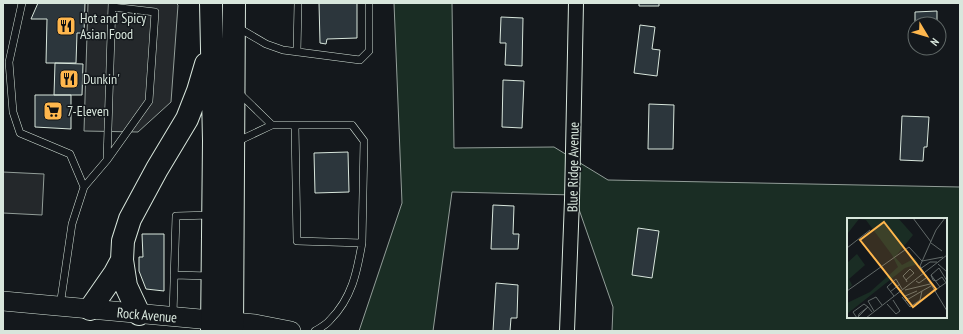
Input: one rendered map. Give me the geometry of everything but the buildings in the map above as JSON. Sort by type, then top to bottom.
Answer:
[{"type":"highway","points":[[222,327],[234,143],[234,3]]},
{"type":"highway","points":[[208,6],[212,44],[214,141],[213,276],[222,327]]},
{"type":"highway","points":[[139,314],[126,286],[122,260],[123,241],[130,219],[157,169],[187,119],[198,91],[212,44]]},
{"type":"highway","points":[[90,309],[115,273],[122,260]]},
{"type":"street","name":"Blue Ridge Avenue","points":[[567,331],[572,200],[576,3]]},
{"type":"street","name":"Rock Avenue","points":[[3,301],[173,317],[222,327],[255,324],[288,331]]},
{"type":"lane","points":[[22,3],[9,62],[13,112],[20,133],[70,154],[84,187]]},
{"type":"lane","points":[[298,3],[298,52]]},
{"type":"lane","points":[[234,25],[266,44],[282,50],[360,60],[369,51],[369,3]]},
{"type":"lane","points":[[60,307],[72,224],[84,187],[107,160],[149,101],[155,12],[112,5],[107,160]]},
{"type":"lane","points":[[234,88],[272,125]]},
{"type":"lane","points":[[234,143],[272,125],[352,125],[364,141],[362,243],[357,274],[348,295],[339,310],[329,321],[315,331]]},
{"type":"lane","points":[[295,125],[297,241],[362,243]]},
{"type":"lane","points":[[173,317],[176,216],[213,215]]},
{"type":"lane","points":[[174,275],[213,276]]},
{"type":"green space","points":[[394,3],[452,3],[454,148],[554,147],[608,180],[960,187],[960,331],[612,331],[613,307],[574,195],[452,192],[433,331],[359,331],[402,203]]},
{"type":"shaded area","points":[[88,3],[176,3],[178,5],[171,102],[138,132],[84,131]]},
{"type":"shaded area","points":[[3,172],[44,174],[42,215],[3,213]]},
{"type":"place","name":"Hot and Spicy Asian Food","points":[[66,26]]},
{"type":"place","name":"Dunkin'","points":[[69,79]]},
{"type":"place","name":"7-Eleven","points":[[53,111]]}]
